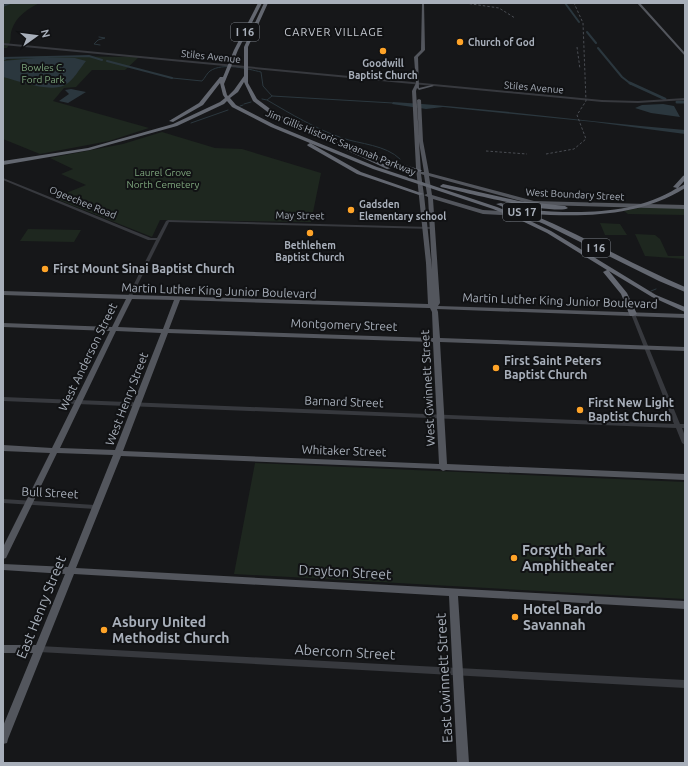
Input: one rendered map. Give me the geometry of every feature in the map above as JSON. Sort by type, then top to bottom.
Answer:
[{"type":"highway","name":"Jim Gillis Historic Savannah Parkway","points":[[260,3],[226,72],[222,84],[223,91],[234,106],[273,126],[375,168],[529,214],[664,282],[685,291]]},
{"type":"highway","name":"Jim Gillis Historic Savannah Parkway","points":[[266,3],[246,47],[245,74],[249,91],[260,106],[294,124],[410,178]]},
{"type":"highway","points":[[3,163],[94,146],[163,125],[201,104],[226,72]]},
{"type":"highway","points":[[3,163],[88,149],[153,132],[193,118],[222,103],[232,95],[245,74]]},
{"type":"highway","points":[[294,124],[404,167],[419,168]]},
{"type":"highway","name":"US 17","points":[[273,126],[357,167],[393,181],[488,207],[526,212],[592,212],[634,207],[654,202],[685,186]]},
{"type":"highway","points":[[310,145],[358,173],[421,194]]},
{"type":"highway","points":[[676,187],[685,177]]},
{"type":"highway","name":"US 17","points":[[440,187],[535,206],[585,209],[612,207],[643,202],[664,194],[685,180]]},
{"type":"highway","name":"Jim Gillis Historic Savannah Parkway","points":[[440,187],[522,219],[549,232],[591,258]]},
{"type":"highway","points":[[670,195],[685,189]]},
{"type":"highway","points":[[591,258],[618,283],[633,314]]},
{"type":"highway","name":"I 16","points":[[591,258],[674,306],[685,310]]},
{"type":"main road","name":"West Gwinnett Street","points":[[417,101],[419,89],[417,84],[416,57],[423,50],[423,3]]},
{"type":"main road","points":[[638,3],[685,55]]},
{"type":"main road","name":"West Gwinnett Street","points":[[417,84],[415,89],[417,101],[421,194],[429,228],[437,303],[434,308],[443,468]]},
{"type":"main road","points":[[419,89],[432,86]]},
{"type":"main road","name":"West Gwinnett Street","points":[[417,110],[430,199],[429,228]]},
{"type":"main road","name":"West Boundary Street","points":[[419,168],[426,174],[524,201],[561,204],[685,207]]},
{"type":"main road","points":[[421,194],[430,199],[442,200],[483,212],[501,213],[561,204]]},
{"type":"main road","points":[[524,201],[527,205],[524,209]]},
{"type":"main road","name":"Martin Luther King Junior Boulevard","points":[[3,294],[685,316]]},
{"type":"main road","name":"West Anderson Street","points":[[3,556],[129,297]]},
{"type":"main road","name":"West Henry Street","points":[[95,507],[118,453],[178,299]]},
{"type":"main road","name":"Montgomery Street","points":[[3,325],[436,339],[685,349]]},
{"type":"main road","name":"Whitaker Street","points":[[3,448],[443,468],[685,477]]},
{"type":"main road","name":"East Henry Street","points":[[3,739],[95,507]]},
{"type":"main road","name":"Drayton Street","points":[[3,568],[685,605]]},
{"type":"main road","name":"East Gwinnett Street","points":[[453,592],[463,763]]},
{"type":"main road","name":"Abercorn Street","points":[[3,648],[39,649]]},
{"type":"street","name":"Stiles Avenue","points":[[3,44],[578,99]]},
{"type":"street","name":"Stiles Avenue","points":[[417,84],[578,99],[630,102],[685,99]]},
{"type":"street","name":"Ogeechee Road","points":[[3,179],[150,239],[158,239]]},
{"type":"street","name":"West Anderson Street","points":[[129,297],[168,221]]},
{"type":"street","name":"May Street","points":[[168,221],[429,228]]},
{"type":"street","points":[[633,314],[685,443]]},
{"type":"street","name":"Barnard Street","points":[[3,399],[685,426]]},
{"type":"street","name":"Bull Street","points":[[3,501],[95,507]]},
{"type":"street","name":"Abercorn Street","points":[[39,649],[685,684]]},
{"type":"green space","points":[[3,3],[40,3],[27,10],[16,21],[12,29],[10,42],[7,48],[3,48]]},
{"type":"green space","points":[[43,56],[139,57],[125,70],[92,70],[76,87],[64,88],[53,101],[149,128],[109,141],[40,154],[3,139],[3,60]]},
{"type":"green space","name":"Laurel Grove North Cemetery","points":[[162,132],[215,148],[242,149],[321,173],[311,222],[160,220],[152,237],[54,198],[86,185],[61,174],[73,169],[50,158],[123,144]]},
{"type":"green space","points":[[644,207],[685,208],[685,215],[628,214],[624,211]]},
{"type":"green space","points":[[600,223],[620,224],[627,235],[605,235]]},
{"type":"green space","points":[[28,229],[81,230],[74,242],[20,241]]},
{"type":"green space","points":[[635,234],[655,235],[660,239],[668,256],[685,256],[685,259],[645,256]]},
{"type":"green space","points":[[255,463],[685,482],[685,599],[234,574]]},
{"type":"shaded area","name":"Bowles C. Ford Park","points":[[35,58],[75,58],[86,61],[71,81],[59,87],[51,88],[34,86],[3,77],[3,61]]},
{"type":"shaded area","points":[[71,89],[86,92],[68,103],[59,101],[69,94],[65,90]]},
{"type":"shaded area","points":[[393,102],[685,130],[685,134],[594,122],[443,107],[426,109],[392,104]]},
{"type":"shaded area","points":[[663,104],[674,106],[680,117],[651,113],[635,108],[642,105]]},
{"type":"waterway","points":[[3,6],[10,3]]},
{"type":"waterway","points":[[565,3],[579,22]]},
{"type":"waterway","points":[[587,32],[596,43]]},
{"type":"waterway","points":[[99,37],[105,38],[98,40],[94,44],[100,45]]},
{"type":"waterway","points":[[598,48],[622,77],[631,84]]},
{"type":"waterway","points":[[3,58],[89,56],[102,60]]},
{"type":"waterway","points":[[107,61],[172,78]]},
{"type":"waterway","points":[[172,78],[202,81],[209,72],[215,68],[236,67],[249,69],[261,72],[263,86],[272,96]]},
{"type":"waterway","points":[[630,83],[665,99]]},
{"type":"waterway","points":[[267,100],[272,96]]},
{"type":"waterway","points":[[272,96],[393,103]]},
{"type":"waterway","points":[[262,99],[267,100]]},
{"type":"waterway","points":[[267,100],[313,126],[342,138],[388,151],[400,159]]},
{"type":"waterway","points":[[244,104],[251,102]]},
{"type":"waterway","points":[[677,102],[685,102]]},
{"type":"waterway","points":[[191,123],[228,110]]},
{"type":"waterway","points":[[291,120],[295,119]]},
{"type":"waterway","points":[[307,127],[311,126]]},
{"type":"waterway","points":[[510,221],[516,218]]},
{"type":"waterway","points":[[595,257],[600,256]]},
{"type":"waterway","points":[[651,291],[656,289]]},
{"type":"railway","points":[[465,3],[499,8],[515,18]]},
{"type":"railway","points":[[546,154],[574,149],[586,139],[577,115],[586,101],[583,23],[574,3]]},
{"type":"railway","points":[[577,47],[580,69]]},
{"type":"railway","points":[[486,151],[527,154]]},
{"type":"place","name":"Church of God","points":[[460,42]]},
{"type":"place","name":"Goodwill Baptist Church","points":[[383,51]]},
{"type":"place","name":"Gadsden Elementary school","points":[[351,210]]},
{"type":"place","name":"Bethlehem Baptist Church","points":[[310,233]]},
{"type":"place","name":"First Mount Sinai Baptist Church","points":[[45,269]]},
{"type":"place","name":"First Saint Peters Baptist Church","points":[[496,368]]},
{"type":"place","name":"First New Light Baptist Church","points":[[580,410]]},
{"type":"place","name":"Forsyth Park Amphitheater","points":[[514,558]]},
{"type":"place","name":"Hotel Bardo Savannah","points":[[515,617]]},
{"type":"place","name":"Asbury United Methodist Church","points":[[104,630]]},
{"type":"district","name":"CARVER VILLAGE","points":[[334,32]]}]
